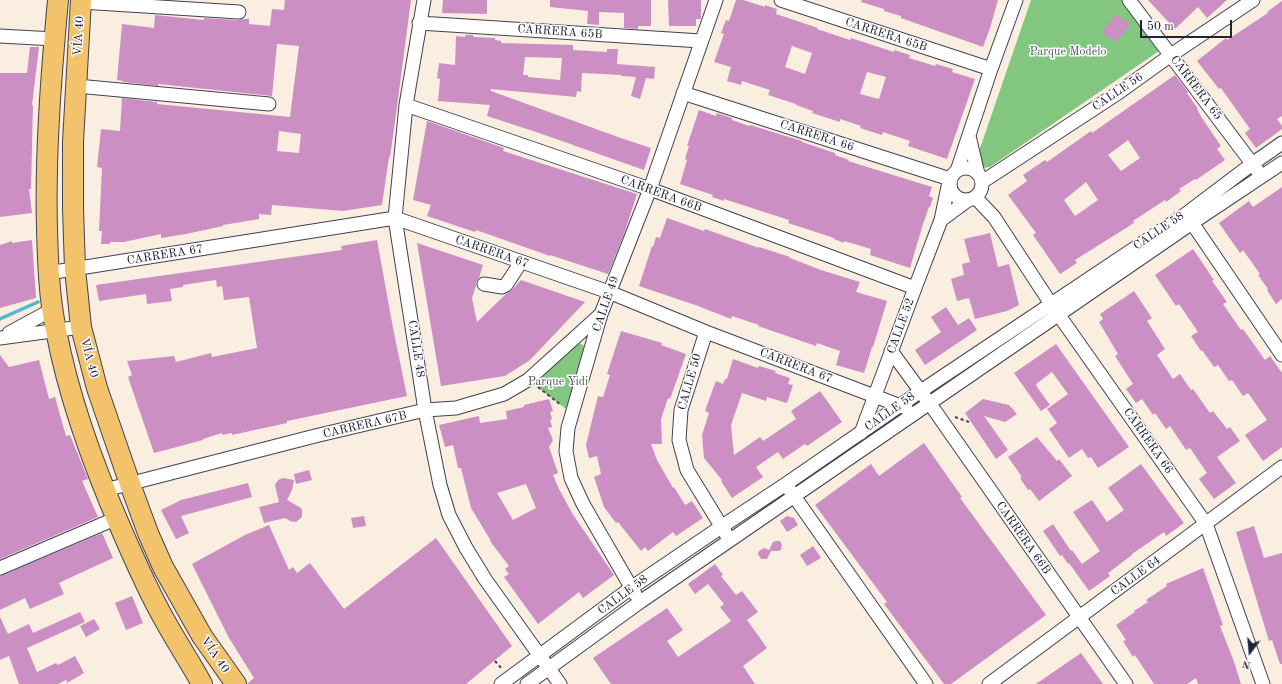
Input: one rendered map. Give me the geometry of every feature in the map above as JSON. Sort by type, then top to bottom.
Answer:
[{"type":"highway","name":"VÍA 40","points":[[58,0],[47,140],[48,273],[56,330],[74,406],[104,490],[142,577],[164,620],[202,684]]},
{"type":"highway","name":"VÍA 40","points":[[81,1],[73,142],[75,269],[81,327],[97,388],[148,533],[167,574],[202,636],[236,684]]},
{"type":"street","name":"CALLE 48","points":[[424,0],[406,105],[395,218],[425,410],[440,485],[449,515],[466,548],[485,579],[560,684]]},
{"type":"street","name":"CALLE 49","points":[[640,602],[583,504],[571,478],[566,451],[568,428],[601,314],[650,189],[716,0]]},
{"type":"street","name":"CARRERA 65B","points":[[781,0],[991,69]]},
{"type":"street","name":"CALLE 52","points":[[861,432],[941,220],[952,177],[969,136],[1016,0]]},
{"type":"street","name":"CARRERA 65","points":[[1129,0],[1262,176]]},
{"type":"street","name":"CALLE 56","points":[[981,180],[1118,93],[1171,55],[1253,0]]},
{"type":"street","points":[[81,1],[167,4],[239,12]]},
{"type":"street","name":"CARRERA 65B","points":[[419,23],[701,41]]},
{"type":"street","points":[[0,36],[54,39]]},
{"type":"street","points":[[77,86],[269,104]]},
{"type":"street","name":"CARRERA 66","points":[[683,93],[952,177]]},
{"type":"street","name":"CARRERA 66B","points":[[406,105],[650,189],[915,288]]},
{"type":"street","points":[[941,220],[978,194],[981,180],[969,136]]},
{"type":"street","name":"CALLE 58","points":[[1189,218],[1252,164],[1282,143]]},
{"type":"street","name":"CALLE 58","points":[[501,684],[631,588],[900,405],[1055,309],[1189,218],[1282,163]]},
{"type":"street","points":[[971,199],[963,200],[954,196],[950,187],[952,177],[966,168],[972,169],[981,180]]},
{"type":"street","name":"CARRERA 66","points":[[981,180],[994,218],[1055,309],[1206,524],[1263,684]]},
{"type":"street","name":"CARRERA 66","points":[[971,199],[994,218]]},
{"type":"street","name":"CARRERA 67","points":[[48,273],[395,218],[609,292],[706,332],[917,412]]},
{"type":"street","points":[[1189,218],[1282,354]]},
{"type":"street","points":[[484,284],[502,287],[506,285],[521,262]]},
{"type":"street","points":[[1,338],[53,308]]},
{"type":"street","name":"CALLE 58","points":[[527,684],[640,602],[930,403],[1055,309]]},
{"type":"street","name":"CARRERA 67B","points":[[104,490],[315,436],[425,410],[456,408],[494,398],[514,390],[528,380],[601,314]]},
{"type":"street","points":[[1,338],[81,327]]},
{"type":"street","name":"CALLE 50","points":[[706,332],[681,410],[679,440],[687,470],[730,541]]},
{"type":"street","points":[[891,351],[921,391]]},
{"type":"street","name":"CARRERA 66B","points":[[921,391],[1126,684]]},
{"type":"street","name":"CALLE 64","points":[[989,684],[1282,467]]},
{"type":"street","points":[[786,484],[926,684]]},
{"type":"street","points":[[0,568],[117,518]]},
{"type":"path","points":[[528,380],[572,413]]},
{"type":"green space","name":"Parque Modelo","points":[[1031,0],[1122,0],[1159,51],[990,167],[981,168],[977,157]]},
{"type":"green space","name":"Parque Yidi","points":[[579,343],[587,347],[566,409],[532,383]]},
{"type":"building","points":[[285,0],[411,0],[382,205],[343,211],[272,205],[271,215],[259,214],[259,219],[161,238],[161,234],[124,242],[110,242],[110,244],[101,244],[102,231],[99,231],[102,168],[97,167],[101,129],[120,131],[122,98],[157,102],[157,104],[290,117],[299,46],[277,44],[272,96],[158,84],[158,86],[123,82],[117,80],[122,24],[154,28],[155,15],[204,20],[204,18],[238,20],[249,19],[249,24],[270,26],[272,9],[284,10]],"holes":[[[279,131],[301,134],[299,153],[277,151]]]},
{"type":"building","points":[[443,0],[487,0],[487,14],[442,13]]},
{"type":"building","points":[[550,0],[651,0],[651,26],[638,26],[638,29],[624,28],[624,13],[599,12],[599,25],[587,24],[588,11],[550,7]]},
{"type":"building","points":[[668,0],[701,0],[701,19],[696,19],[696,26],[669,26]]},
{"type":"building","points":[[736,0],[743,0],[765,7],[765,5],[777,9],[776,14],[818,28],[817,29],[850,40],[851,38],[894,52],[894,50],[910,55],[909,58],[935,66],[936,64],[953,69],[952,72],[975,79],[947,159],[908,146],[910,141],[883,132],[882,135],[860,128],[861,126],[840,119],[840,122],[812,113],[813,111],[796,104],[768,95],[770,90],[742,81],[741,85],[727,81],[731,67],[714,62],[724,34],[721,33],[726,20],[729,21]],"holes":[[[792,46],[812,53],[805,74],[785,67]],[[867,72],[886,77],[879,99],[860,94]]]},
{"type":"building","points":[[862,0],[998,0],[983,47],[901,18],[901,16],[884,11],[884,9],[861,2]]},
{"type":"building","points":[[1148,0],[1227,0],[1207,18],[1198,7],[1175,29]]},
{"type":"building","points":[[1282,1],[1282,116],[1277,119],[1282,126],[1282,129],[1256,148],[1245,133],[1250,129],[1221,88],[1219,89],[1197,61],[1226,38],[1227,40],[1268,13],[1267,12]]},
{"type":"building","points":[[1116,14],[1130,25],[1116,42],[1102,32]]},
{"type":"building","points":[[465,35],[473,35],[474,37],[495,38],[495,40],[501,41],[501,43],[573,45],[573,50],[607,52],[607,49],[618,49],[617,64],[655,67],[654,79],[646,78],[640,99],[631,96],[636,77],[621,75],[582,73],[581,92],[577,91],[576,97],[491,89],[491,91],[651,148],[644,170],[487,116],[490,105],[438,101],[440,79],[437,78],[439,63],[455,65],[456,36],[465,37]],"holes":[[[525,57],[562,58],[560,80],[528,77],[528,75],[523,75]]]},
{"type":"building","points":[[30,47],[39,47],[32,105],[31,189],[29,189],[32,213],[0,217],[0,73],[27,73]]},
{"type":"building","points":[[1175,75],[1188,92],[1187,93],[1198,109],[1202,118],[1221,146],[1217,149],[1225,160],[1196,180],[1195,179],[1179,189],[1181,191],[1166,202],[1165,200],[1133,221],[1134,223],[1075,260],[1077,263],[1060,274],[1033,235],[1036,233],[1008,195],[1027,181],[1023,175],[1045,160],[1047,162],[1091,131],[1092,133]],"holes":[[[1128,140],[1140,158],[1121,171],[1108,155]],[[1086,182],[1098,200],[1075,216],[1064,200]]]},
{"type":"building","points":[[699,110],[716,116],[717,113],[749,126],[750,125],[802,141],[835,153],[835,155],[849,160],[848,161],[932,187],[929,196],[933,198],[923,224],[910,268],[870,255],[871,249],[844,241],[844,243],[834,238],[788,223],[789,220],[724,199],[724,201],[712,197],[713,195],[680,184],[687,160],[685,159],[689,146],[687,146]]},
{"type":"building","points":[[427,121],[504,148],[503,151],[637,194],[624,234],[608,274],[550,256],[476,230],[475,232],[427,216],[431,205],[413,200]]},
{"type":"building","points":[[1282,187],[1282,299],[1276,304],[1258,275],[1260,274],[1243,250],[1240,253],[1219,223],[1249,201],[1253,207]]},
{"type":"building","points":[[667,218],[704,231],[705,229],[790,257],[821,270],[860,282],[856,292],[887,301],[864,373],[836,365],[840,351],[817,343],[816,346],[732,316],[731,319],[639,286],[652,246],[653,247],[656,237],[660,238]]},
{"type":"building","points":[[990,233],[998,267],[1009,264],[1019,305],[1007,311],[975,319],[969,298],[957,301],[951,279],[964,275],[962,264],[970,262],[964,239]]},
{"type":"building","points":[[32,240],[36,298],[0,308],[0,245],[12,241],[12,243]]},
{"type":"building","points":[[377,240],[407,396],[287,421],[287,423],[232,435],[232,433],[222,435],[222,433],[203,440],[154,453],[128,377],[132,375],[127,361],[174,356],[176,362],[211,353],[212,357],[257,348],[249,297],[224,300],[222,286],[217,287],[216,280],[183,285],[183,287],[170,289],[172,301],[147,304],[146,294],[99,301],[96,285],[342,250],[341,246]]},
{"type":"building","points":[[417,243],[483,265],[479,278],[476,282],[472,298],[477,322],[521,280],[585,302],[530,360],[505,376],[441,386]]},
{"type":"building","points":[[1193,249],[1214,280],[1212,281],[1227,302],[1223,304],[1241,330],[1243,329],[1265,360],[1270,356],[1282,373],[1282,447],[1263,461],[1245,435],[1267,420],[1248,393],[1243,396],[1232,380],[1229,381],[1218,365],[1214,367],[1202,350],[1201,351],[1191,336],[1198,332],[1179,304],[1176,306],[1155,275]]},
{"type":"building","points":[[1134,291],[1152,318],[1147,321],[1165,349],[1157,355],[1173,379],[1180,374],[1210,413],[1213,411],[1227,429],[1230,427],[1240,441],[1217,457],[1236,483],[1214,499],[1199,479],[1207,473],[1190,448],[1186,450],[1170,426],[1166,429],[1155,413],[1153,415],[1142,399],[1136,403],[1126,389],[1133,384],[1115,356],[1118,354],[1099,322],[1103,319],[1100,314]]},
{"type":"building","points":[[946,307],[958,325],[969,318],[977,330],[925,365],[915,350],[941,332],[931,317]]},
{"type":"building","points":[[621,331],[662,343],[661,345],[686,354],[670,399],[668,398],[661,419],[662,444],[651,444],[657,460],[673,488],[674,487],[685,505],[692,501],[703,518],[676,536],[673,532],[648,551],[645,547],[641,551],[604,507],[594,477],[601,474],[597,456],[589,458],[586,445],[598,396],[603,397],[610,375],[607,374]]},
{"type":"building","points":[[1056,344],[1129,447],[1098,468],[1091,457],[1088,458],[1082,449],[1069,458],[1049,429],[1057,423],[1047,409],[1068,394],[1052,372],[1036,384],[1050,405],[1041,411],[1014,373]]},
{"type":"building","points":[[0,355],[9,367],[39,360],[49,399],[55,397],[66,436],[70,435],[88,479],[82,481],[98,517],[0,559]]},
{"type":"building","points":[[733,359],[758,368],[759,366],[776,371],[775,373],[790,378],[788,384],[793,385],[787,403],[767,397],[766,401],[742,393],[731,425],[734,455],[760,437],[763,441],[796,419],[791,411],[820,391],[842,422],[807,446],[805,444],[783,459],[778,452],[756,467],[763,477],[732,498],[721,481],[722,480],[704,458],[702,435],[709,413],[705,411],[716,381],[723,384],[725,379],[727,379]]},
{"type":"building","points":[[549,399],[553,411],[550,412],[552,427],[548,428],[553,440],[549,447],[558,473],[553,475],[572,513],[614,575],[583,598],[579,592],[538,624],[504,577],[509,574],[505,569],[509,566],[490,541],[471,508],[461,468],[458,468],[453,445],[445,447],[439,425],[479,416],[480,423],[507,419],[506,411],[524,407],[524,405]],"holes":[[[526,484],[536,508],[513,520],[497,493]]]},
{"type":"building","points":[[983,399],[1009,405],[1017,414],[1005,422],[984,416],[1008,450],[996,459],[965,413]]},
{"type":"building","points":[[1037,437],[1057,461],[1059,459],[1072,476],[1039,501],[1030,489],[1028,490],[1020,478],[1022,477],[1008,457]]},
{"type":"building","points":[[924,443],[962,497],[960,498],[1046,615],[951,684],[944,684],[884,604],[887,602],[815,505],[871,464],[879,476]]},
{"type":"building","points":[[1141,464],[1184,523],[1166,536],[1164,532],[1132,554],[1108,573],[1110,576],[1089,591],[1069,563],[1068,564],[1062,555],[1060,556],[1043,531],[1053,524],[1071,551],[1072,550],[1082,564],[1100,551],[1073,512],[1092,500],[1107,522],[1124,510],[1108,488]]},
{"type":"building","points":[[309,470],[312,480],[296,484],[294,474]]},
{"type":"building","points":[[283,478],[294,480],[292,490],[287,500],[301,508],[302,516],[296,522],[285,518],[264,523],[259,507],[279,502],[275,485],[278,480]]},
{"type":"building","points":[[248,483],[252,497],[181,516],[189,533],[176,539],[161,510],[181,500]]},
{"type":"building","points":[[364,516],[366,526],[353,528],[351,518]]},
{"type":"building","points":[[787,516],[794,518],[798,525],[787,532],[780,521]]},
{"type":"building","points":[[269,525],[289,570],[293,567],[297,573],[310,563],[344,609],[436,538],[512,646],[466,684],[247,684],[254,678],[229,638],[192,564],[245,535]]},
{"type":"building","points":[[1254,526],[1264,558],[1282,553],[1282,664],[1280,664],[1272,640],[1269,641],[1236,532]]},
{"type":"building","points":[[102,533],[113,558],[59,583],[64,594],[30,609],[25,598],[0,610],[0,576]]},
{"type":"building","points":[[780,541],[782,545],[781,550],[771,551],[767,559],[761,559],[758,554],[759,551],[764,548],[769,550],[773,542]]},
{"type":"building","points":[[813,546],[821,558],[807,566],[800,555]]},
{"type":"building","points":[[715,564],[723,575],[721,576],[736,595],[742,591],[758,612],[747,620],[767,648],[743,666],[755,684],[611,684],[593,658],[667,608],[683,630],[667,641],[678,657],[731,621],[720,607],[724,604],[708,584],[695,594],[688,584]]},
{"type":"building","points":[[1203,568],[1223,625],[1220,626],[1241,684],[1198,684],[1196,678],[1187,684],[1154,684],[1135,655],[1133,657],[1123,641],[1126,640],[1116,625],[1148,602],[1146,600],[1167,586],[1166,584]]},
{"type":"building","points":[[132,596],[143,623],[126,630],[115,603]]},
{"type":"building","points":[[80,612],[85,622],[27,648],[37,672],[56,663],[58,665],[75,656],[84,673],[67,683],[66,680],[58,684],[19,684],[9,656],[0,660],[0,617],[8,634],[29,624],[33,633]]},
{"type":"building","points":[[94,619],[100,629],[86,637],[80,626]]},
{"type":"building","points":[[1081,653],[1103,684],[1036,684]]},
{"type":"waterway","points":[[0,319],[38,302]]}]
